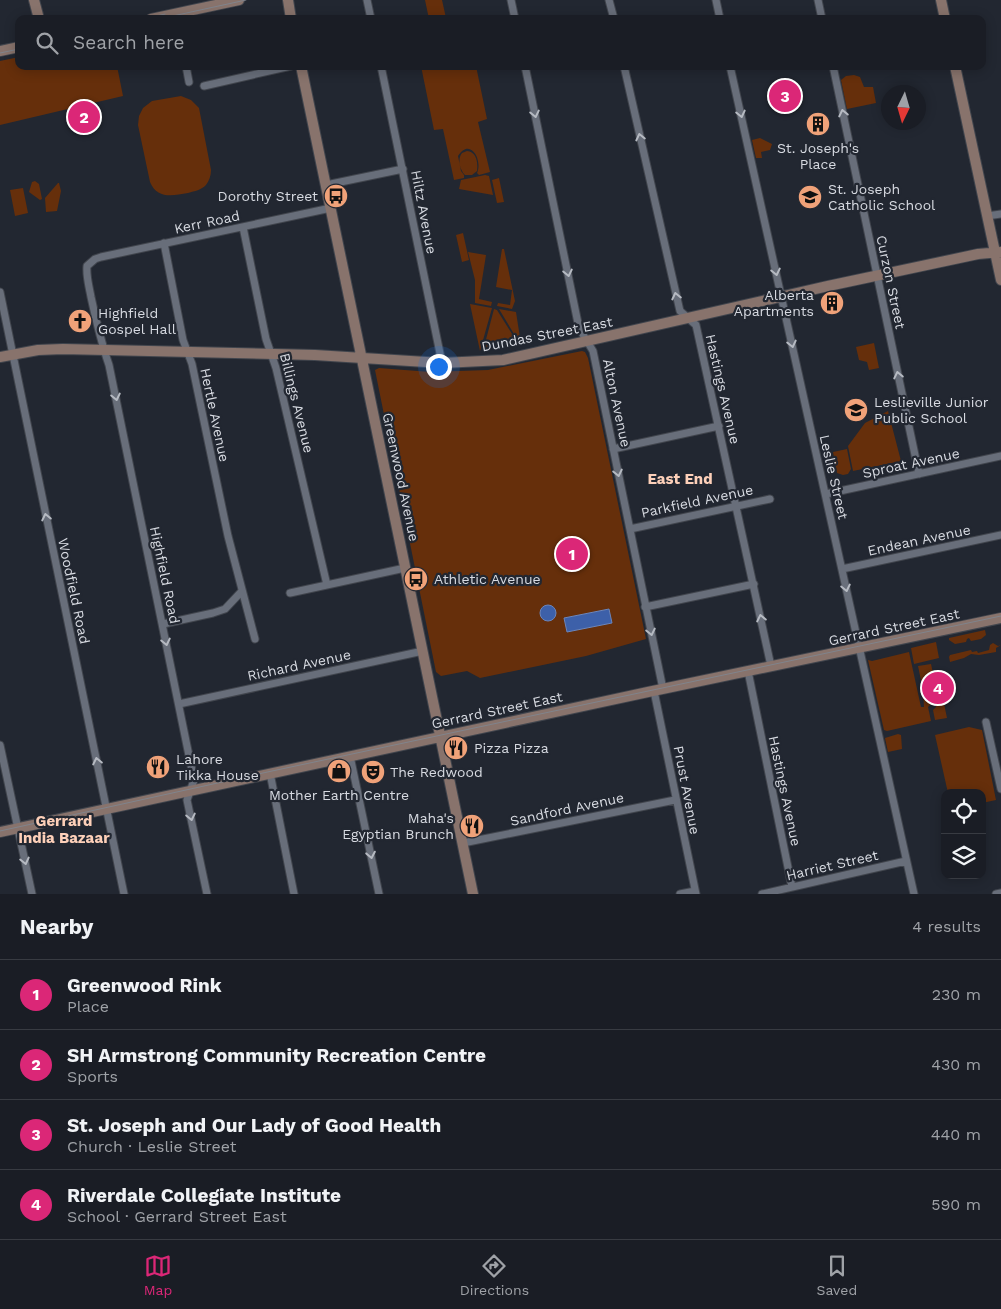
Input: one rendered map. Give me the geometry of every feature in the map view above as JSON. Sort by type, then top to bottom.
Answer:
[{"type":"street","points":[[34,0],[37,15]]},
{"type":"street","points":[[180,15],[238,0]]},
{"type":"street","points":[[288,0],[290,15]]},
{"type":"street","points":[[368,0],[370,15]]},
{"type":"street","points":[[511,0],[514,15]]},
{"type":"street","points":[[610,0],[613,15]]},
{"type":"street","points":[[716,0],[719,15]]},
{"type":"street","points":[[818,0],[821,15]]},
{"type":"street","points":[[941,0],[944,15]]},
{"type":"street","points":[[0,51],[15,48]]},
{"type":"street","points":[[187,70],[189,82]]},
{"type":"street","points":[[204,86],[274,70]]},
{"type":"street","name":"Greenwood Avenue","points":[[302,70],[474,894]]},
{"type":"street","name":"Hiltz Avenue","points":[[382,70],[442,363]]},
{"type":"street","name":"Alton Avenue","points":[[526,70],[579,328],[593,351],[645,607],[658,690]]},
{"type":"street","name":"Hastings Avenue","points":[[625,70],[680,311],[696,325],[771,666]]},
{"type":"street","name":"Leslie Street","points":[[731,70],[914,894]]},
{"type":"street","name":"Curzon Street","points":[[833,70],[919,474]]},
{"type":"street","points":[[956,70],[987,216],[998,252],[1001,280]]},
{"type":"street","points":[[326,185],[403,169]]},
{"type":"street","name":"Kerr Road","points":[[90,262],[101,257],[331,208]]},
{"type":"street","points":[[987,216],[1001,214]]},
{"type":"street","name":"Billings Avenue","points":[[243,227],[266,339],[272,354],[327,585]]},
{"type":"street","name":"Hertle Avenue","points":[[164,244],[187,352],[192,364],[228,536],[254,639]]},
{"type":"street","name":"Dundas Street East","points":[[0,357],[38,350],[104,350],[272,354],[442,363],[503,360],[876,276],[978,254],[998,252]]},
{"type":"street","name":"Highfield Road","points":[[90,262],[86,272],[109,365],[194,780],[187,800],[207,894]]},
{"type":"street","name":"Woodfield Road","points":[[0,292],[124,894]]},
{"type":"street","points":[[613,449],[719,426]]},
{"type":"street","name":"Sproat Avenue","points":[[826,494],[1001,456]]},
{"type":"street","name":"Parkfield Avenue","points":[[630,529],[770,499]]},
{"type":"street","name":"Endean Avenue","points":[[842,569],[1001,535]]},
{"type":"street","points":[[290,594],[405,568]]},
{"type":"street","points":[[645,607],[754,584]]},
{"type":"street","points":[[163,624],[224,609],[242,591]]},
{"type":"street","name":"Gerrard Street East","points":[[0,832],[1001,618]]},
{"type":"street","name":"Richard Avenue","points":[[179,704],[423,651]]},
{"type":"street","name":"Hastings Avenue","points":[[748,671],[792,887]]},
{"type":"street","name":"Prust Avenue","points":[[658,690],[675,800],[695,892]]},
{"type":"street","points":[[986,722],[1001,789]]},
{"type":"street","points":[[0,745],[32,894]]},
{"type":"street","points":[[350,756],[379,894]]},
{"type":"street","points":[[270,773],[294,894]]},
{"type":"street","name":"Sandford Avenue","points":[[463,843],[675,800]]},
{"type":"street","name":"Harriet Street","points":[[762,894],[906,861]]},
{"type":"street","points":[[680,894],[695,892]]},
{"type":"street","points":[[996,894],[1001,893]]},
{"type":"shaded area","points":[[425,0],[442,0],[445,15],[428,15]]},
{"type":"shaded area","points":[[15,58],[15,70],[118,70],[123,96],[0,125],[0,61]]},
{"type":"shaded area","points":[[422,70],[477,70],[487,119],[478,122],[490,172],[479,175],[477,173],[477,157],[474,152],[467,149],[458,156],[464,178],[454,180],[443,129],[434,130]]},
{"type":"shaded area","points":[[854,75],[860,77],[864,87],[873,87],[876,103],[847,109],[841,80],[846,76]]},
{"type":"shaded area","points":[[181,96],[191,100],[199,108],[211,174],[206,185],[200,189],[188,193],[166,195],[157,191],[150,182],[138,125],[139,116],[143,108],[152,101]]},
{"type":"shaded area","points":[[760,138],[772,144],[770,150],[761,152],[762,158],[756,158],[752,140]]},
{"type":"shaded area","points":[[467,151],[473,153],[477,161],[477,171],[472,175],[465,175],[460,164],[460,155]]},
{"type":"shaded area","points":[[485,175],[489,176],[493,195],[459,189],[461,180]]},
{"type":"shaded area","points":[[499,178],[504,202],[497,203],[492,180]]},
{"type":"shaded area","points":[[35,181],[39,184],[42,199],[40,200],[29,192],[32,182]]},
{"type":"shaded area","points":[[58,183],[61,191],[57,211],[46,212],[45,198]]},
{"type":"shaded area","points":[[23,188],[28,213],[15,216],[10,190]]},
{"type":"shaded area","points":[[463,233],[469,260],[462,262],[456,235]]},
{"type":"shaded area","points":[[502,249],[504,249],[515,301],[512,309],[497,306],[498,303],[510,305],[512,290],[496,287]]},
{"type":"shaded area","points":[[468,252],[486,255],[479,299],[492,302],[491,306],[475,303],[475,280]]},
{"type":"shaded area","points":[[470,304],[492,308],[480,351]]},
{"type":"shaded area","points":[[494,309],[497,310],[519,345],[483,351]]},
{"type":"shaded area","points":[[499,309],[516,312],[521,344],[520,344]]},
{"type":"shaded area","points":[[874,343],[879,368],[869,370],[867,362],[859,360],[856,347]]},
{"type":"shaded area","points":[[582,351],[585,352],[588,358],[646,639],[586,656],[480,678],[467,671],[441,676],[436,672],[375,370],[379,368],[430,372],[488,370]]},
{"type":"shaded area","points":[[888,411],[901,461],[853,471],[848,446],[865,423]]},
{"type":"shaded area","points":[[847,449],[851,469],[848,474],[843,475],[837,473],[833,452]]},
{"type":"shaded area","points":[[985,630],[986,635],[981,639],[971,641],[969,638],[966,642],[955,644],[949,640],[949,638]]},
{"type":"shaded area","points":[[936,642],[939,658],[914,664],[911,648]]},
{"type":"shaded area","points":[[993,643],[998,646],[1001,645],[996,648],[996,652],[979,655],[971,654],[950,662],[950,655],[971,650],[978,653],[989,650],[990,645]]},
{"type":"shaded area","points":[[909,652],[921,707],[924,707],[923,692],[932,691],[931,704],[928,707],[931,721],[887,731],[884,730],[868,660],[872,661]]},
{"type":"shaded area","points":[[931,664],[936,687],[923,690],[918,666]]},
{"type":"shaded area","points":[[941,689],[947,718],[935,720],[933,710],[936,707],[934,699],[937,696],[936,690]]},
{"type":"shaded area","points":[[969,727],[982,730],[996,800],[986,802],[986,789],[947,789],[935,735]]},
{"type":"shaded area","points":[[898,734],[901,735],[902,749],[888,752],[885,738]]},
{"type":"water","points":[[548,605],[556,613],[548,621],[540,613]]},
{"type":"water","points":[[609,609],[612,623],[567,632],[564,618]]},
{"type":"tram line","points":[[177,15],[246,0]]},
{"type":"tram line","points":[[161,15],[165,14]]},
{"type":"tram line","points":[[0,53],[15,50]]},
{"type":"tram line","points":[[0,831],[272,771],[1001,616]]},
{"type":"place","name":"St. Joseph and Our Lady of Good Health","points":[[785,96]]},
{"type":"place","name":"SH Armstrong Community Recreation Centre","points":[[84,117]]},
{"type":"place","name":"St. Joseph's Place","points":[[818,124]]},
{"type":"place","name":"Dorothy Street","points":[[336,196]]},
{"type":"place","name":"St. Joseph Catholic School","points":[[810,197]]},
{"type":"place","name":"Alberta Apartments","points":[[832,303]]},
{"type":"place","name":"Highfield Gospel Hall","points":[[80,321]]},
{"type":"place","name":"Leslieville Junior Public School","points":[[856,410]]},
{"type":"place","name":"Greenwood Rink","points":[[572,554]]},
{"type":"place","name":"Athletic Avenue","points":[[416,579]]},
{"type":"place","name":"Riverdale Collegiate Institute","points":[[938,688]]},
{"type":"place","name":"Pizza Pizza","points":[[456,748]]},
{"type":"place","name":"Lahore Tikka House","points":[[158,767]]},
{"type":"place","name":"Mother Earth Centre","points":[[339,771]]},
{"type":"place","name":"The Redwood","points":[[373,772]]},
{"type":"place","name":"Maha's Egyptian Brunch","points":[[472,826]]},
{"type":"district","name":"East End","points":[[680,479]]},
{"type":"district","name":"Gerrard India Bazaar","points":[[64,830]]}]
